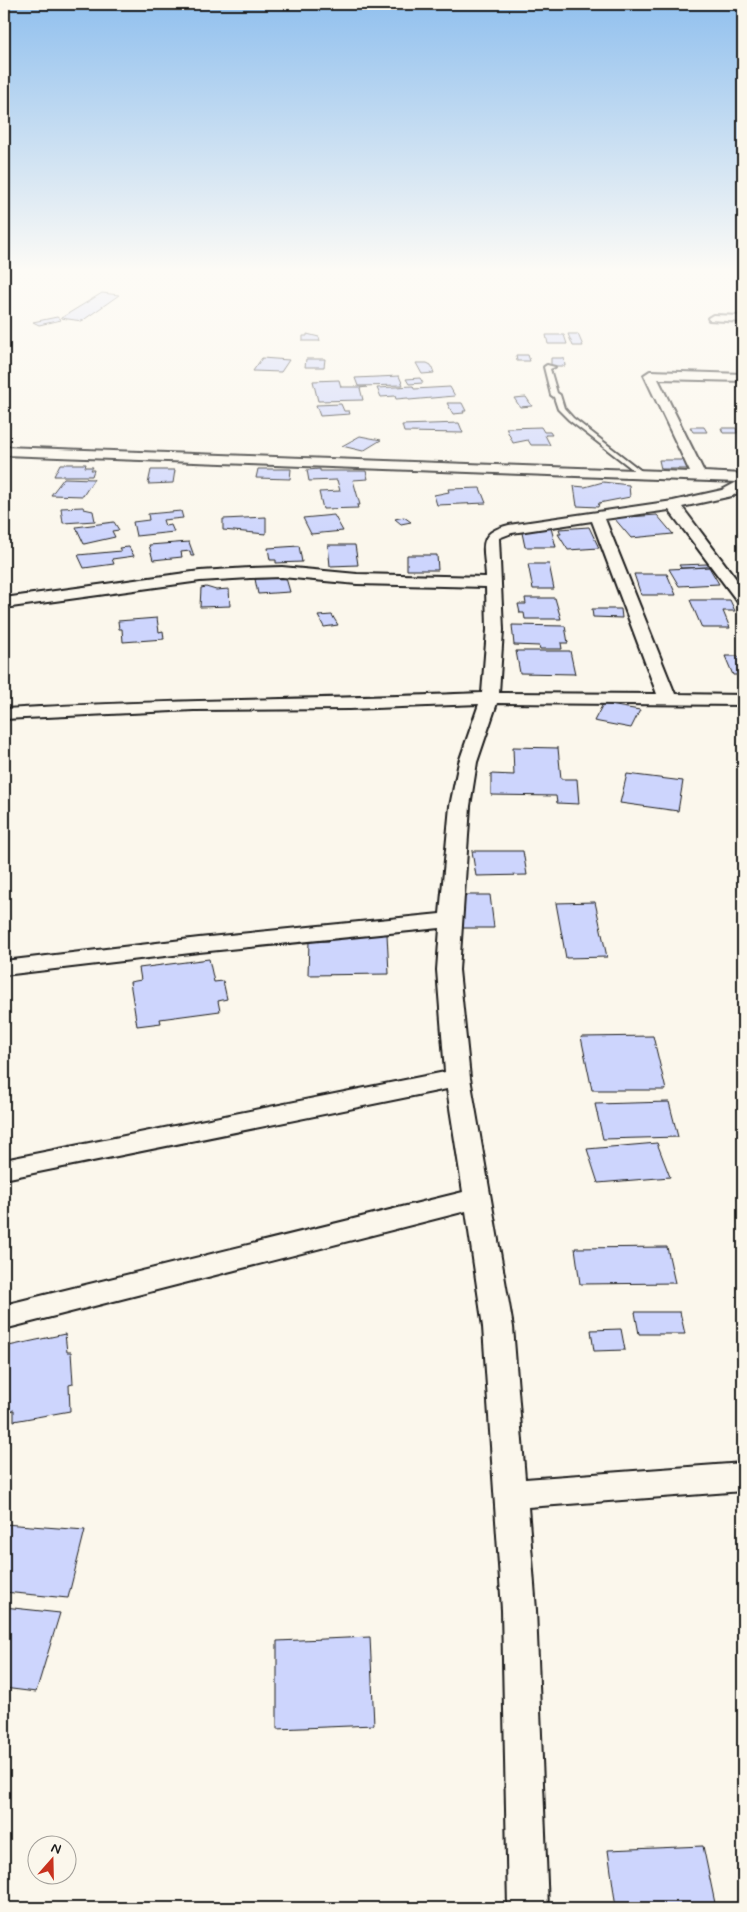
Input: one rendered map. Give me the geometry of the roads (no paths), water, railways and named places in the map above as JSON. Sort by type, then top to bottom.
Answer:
[{"type":"street","points":[[699,476],[650,375],[743,377]]},
{"type":"street","points":[[4,452],[743,478]]},
{"type":"street","points":[[528,1908],[519,1610],[498,1327],[458,1078],[448,970],[454,852],[468,762],[490,698],[495,630],[492,538],[495,534],[508,528],[673,505],[727,493],[743,484]]},
{"type":"street","points":[[673,505],[743,598]]},
{"type":"street","points":[[597,516],[668,699]]},
{"type":"street","points":[[4,603],[200,576],[250,573],[282,572],[357,580],[492,582]]},
{"type":"street","points":[[4,714],[194,705],[350,704],[490,698],[743,700]]},
{"type":"street","points":[[4,968],[199,944],[450,920]]},
{"type":"street","points":[[4,1170],[458,1078]]},
{"type":"street","points":[[4,1317],[478,1198]]},
{"type":"street","points":[[510,1494],[743,1477]]},
{"type":"lane","points":[[552,367],[547,367],[554,395],[557,395],[562,409],[571,419],[642,474]]}]
